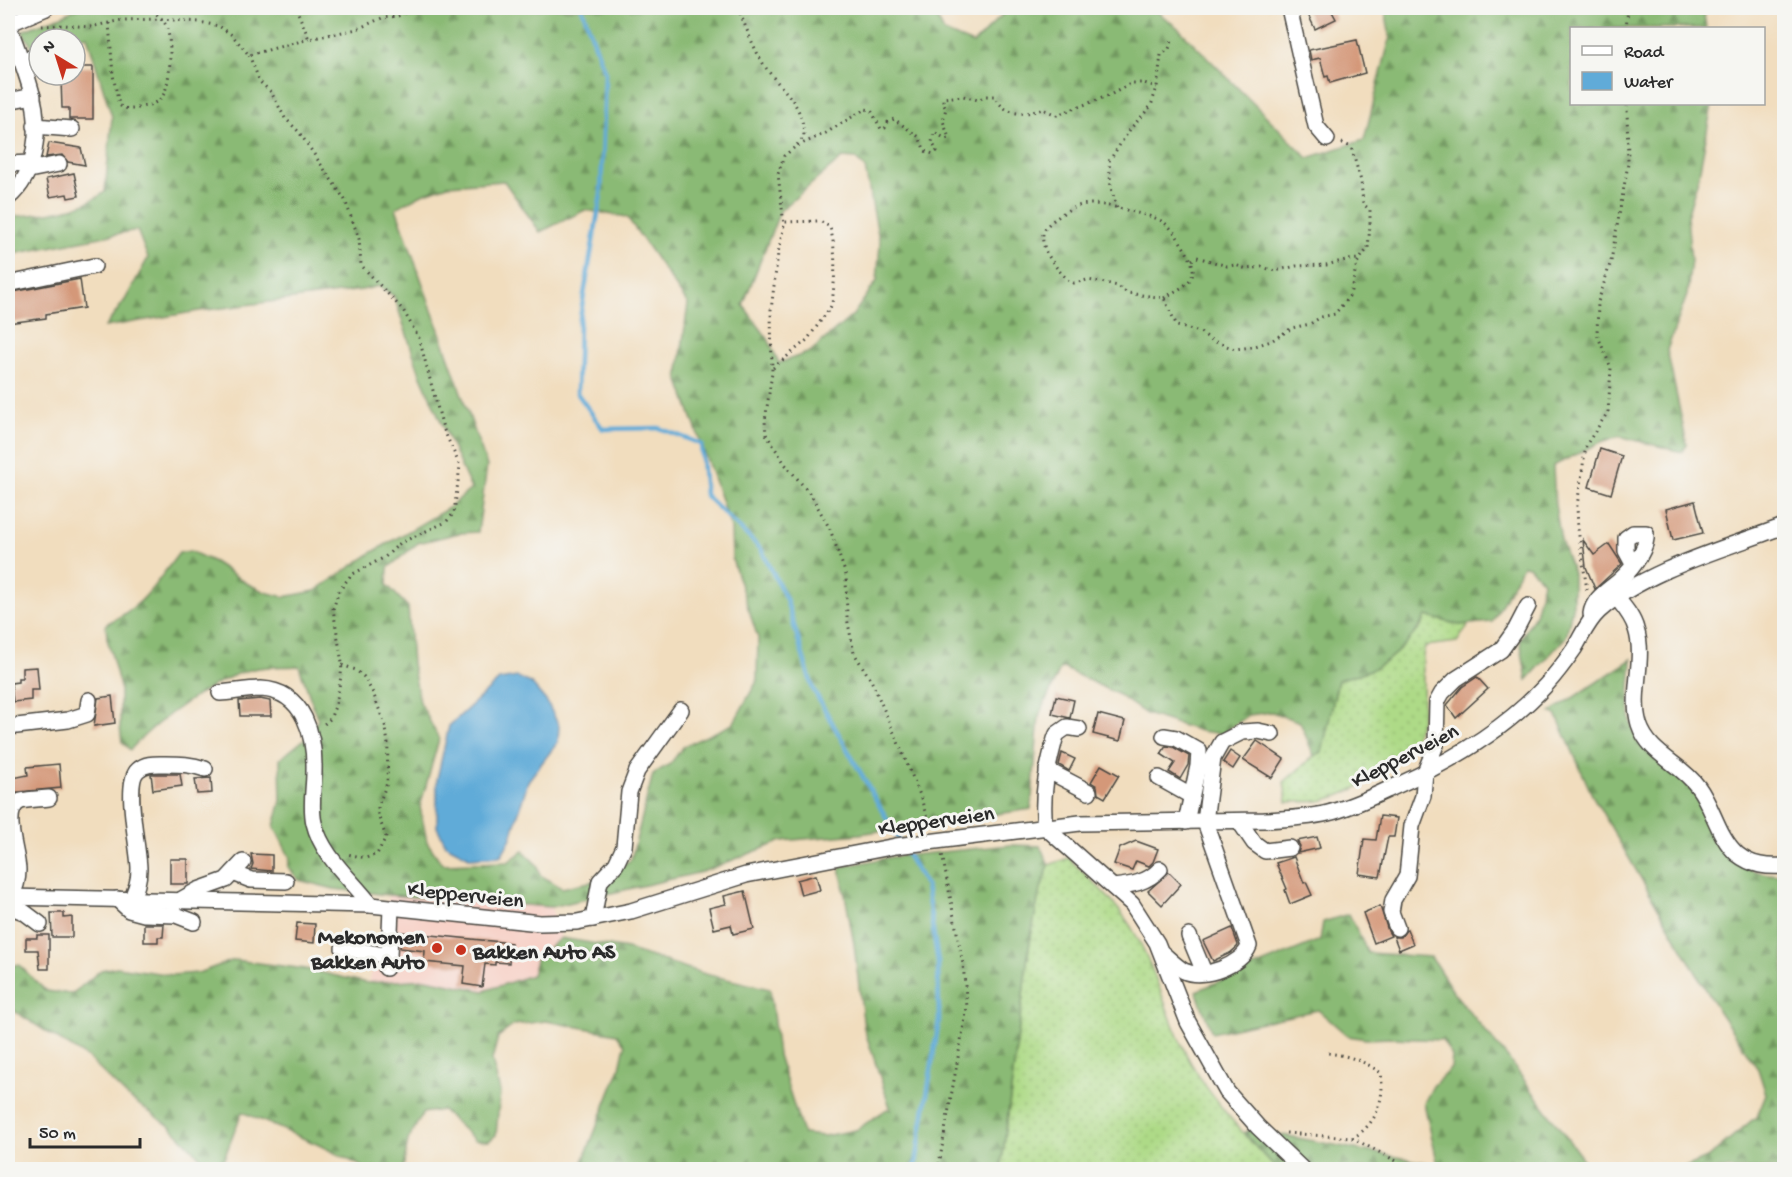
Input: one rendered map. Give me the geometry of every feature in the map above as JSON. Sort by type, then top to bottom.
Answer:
[{"type":"street","points":[[8,198],[22,184],[30,166],[35,126],[33,96],[20,59],[11,46],[8,24],[46,8]]},
{"type":"street","points":[[1288,8],[1316,126],[1327,139]]},
{"type":"street","points":[[20,59],[27,59]]},
{"type":"street","points":[[8,101],[33,96]]},
{"type":"street","points":[[35,126],[72,129]]},
{"type":"street","points":[[8,164],[30,166],[59,164]]},
{"type":"street","points":[[8,284],[94,266]]},
{"type":"street","name":"Klepperveien","points":[[9,900],[180,900],[371,905],[540,923],[577,922],[631,911],[757,873],[842,855],[936,841],[1113,821],[1239,821],[1289,819],[1327,813],[1350,806],[1425,772],[1485,737],[1527,704],[1560,669],[1589,622],[1598,612],[1652,576],[1785,526]]},
{"type":"street","points":[[1589,622],[1592,606],[1622,578],[1633,564]]},
{"type":"street","points":[[1617,598],[1637,630],[1639,640],[1637,714],[1647,740],[1665,759],[1697,785],[1724,837],[1739,855],[1758,866],[1785,866]]},
{"type":"street","points":[[1397,927],[1391,912],[1394,900],[1407,876],[1412,826],[1423,796],[1425,772],[1436,745],[1437,702],[1442,693],[1456,679],[1501,650],[1516,629],[1528,606]]},
{"type":"street","points":[[220,693],[262,689],[283,694],[301,712],[311,733],[314,771],[312,807],[319,839],[332,860],[371,905]]},
{"type":"street","points":[[8,727],[68,720],[87,714],[89,700]]},
{"type":"street","points":[[593,919],[600,881],[615,864],[624,847],[632,782],[681,711]]},
{"type":"street","points":[[1079,729],[1067,727],[1057,734],[1047,770],[1042,808],[1045,827],[1113,886],[1137,911],[1162,953],[1188,1022],[1227,1092],[1258,1127],[1303,1170]]},
{"type":"street","points":[[1162,953],[1185,971],[1204,972],[1222,969],[1232,964],[1242,958],[1250,946],[1205,822],[1213,758],[1222,742],[1242,732],[1257,731],[1272,734]]},
{"type":"street","points":[[1164,736],[1176,738],[1199,751],[1186,822]]},
{"type":"street","points":[[194,922],[176,915],[144,914],[129,909],[124,900],[138,887],[139,868],[132,778],[137,770],[147,765],[191,764],[206,769]]},
{"type":"street","points":[[1047,770],[1089,792]]},
{"type":"street","points":[[1159,778],[1191,796]]},
{"type":"street","points":[[40,924],[9,900],[16,888],[18,868],[9,818],[13,807],[20,802],[49,798]]},
{"type":"street","points":[[1239,821],[1254,843],[1265,851],[1290,848]]},
{"type":"street","points":[[180,900],[198,890],[226,880],[238,868],[251,880],[286,881]]},
{"type":"street","points":[[1113,886],[1145,881],[1160,869]]},
{"type":"street","points":[[343,948],[388,962],[391,908]]},
{"type":"street","points":[[1189,936],[1204,972]]},
{"type":"path","points":[[109,23],[113,75],[119,105],[123,108],[134,109],[153,104],[163,96],[170,57],[167,28],[162,19],[149,8]]},
{"type":"path","points":[[296,8],[309,39]]},
{"type":"path","points":[[249,55],[309,39],[357,30],[382,18],[398,16],[415,8]]},
{"type":"path","points":[[738,8],[762,61],[794,101],[804,122],[804,137],[784,156],[778,174],[784,222],[771,310],[772,369],[765,422],[766,434],[785,464],[811,495],[830,529],[846,575],[847,618],[854,653],[871,680],[920,795],[936,841],[963,964],[967,1007],[938,1170]]},
{"type":"path","points":[[1626,27],[1629,8]]},
{"type":"path","points":[[35,27],[64,25],[90,27],[122,20],[162,19],[199,21],[219,26],[232,35],[249,55],[260,82],[271,92],[285,118],[299,132],[345,200],[359,239],[361,265],[403,310],[419,338],[443,428],[460,466],[454,513],[446,522],[400,543],[385,556],[351,575],[339,591],[333,609],[342,665],[336,704],[330,718],[311,733]]},
{"type":"path","points":[[1117,208],[1111,188],[1109,161],[1131,128],[1150,106],[1157,87],[1161,56],[1169,49],[1172,41]]},
{"type":"path","points":[[795,147],[865,109],[871,110],[880,129],[885,128],[888,122],[894,119],[919,137],[925,151],[933,154],[937,151],[932,142],[934,132],[946,139],[949,138],[943,121],[946,108],[943,98],[963,96],[978,100],[986,96],[994,96],[1001,107],[1009,111],[1028,114],[1042,109],[1057,115],[1110,95],[1132,83],[1144,83],[1157,87]]},
{"type":"path","points":[[1592,606],[1585,582],[1577,506],[1586,446],[1608,412],[1611,368],[1597,334],[1598,302],[1611,261],[1628,164],[1627,105]]},
{"type":"path","points":[[1164,298],[1177,326],[1200,332],[1229,347],[1252,347],[1271,341],[1292,328],[1310,324],[1321,317],[1339,311],[1350,295],[1360,259],[1368,248],[1371,226],[1370,210],[1363,204],[1361,181],[1351,147],[1327,139]]},
{"type":"path","points":[[1093,204],[1117,208],[1162,221],[1176,234],[1192,261],[1194,276],[1188,284],[1164,298],[1127,294],[1118,286],[1101,282],[1087,280],[1074,283],[1069,281],[1049,255],[1043,242],[1043,232],[1049,224],[1074,206],[1093,204]]},
{"type":"path","points":[[772,369],[807,340],[830,308],[835,275],[835,244],[830,227],[820,221],[784,222]]},
{"type":"path","points":[[1192,261],[1197,256],[1227,266],[1235,265],[1247,269],[1263,267],[1275,271],[1296,266],[1326,265],[1360,259]]},
{"type":"path","points":[[319,839],[347,854],[366,858],[377,854],[386,837],[378,815],[378,806],[387,783],[386,728],[373,693],[364,677],[356,670],[342,665]]},
{"type":"path","points":[[1327,1053],[1368,1063],[1381,1073],[1383,1089],[1380,1106],[1367,1126],[1352,1138]]},
{"type":"path","points":[[1258,1127],[1286,1133],[1352,1138],[1404,1165],[1408,1170]]},
{"type":"shaded area","points":[[389,895],[551,907],[561,938],[537,957],[532,975],[484,991],[426,979],[368,983]]},
{"type":"green space","points":[[77,8],[932,8],[944,32],[973,44],[1009,8],[1152,8],[1177,27],[1308,158],[1364,140],[1390,38],[1385,8],[1703,8],[1706,27],[1570,27],[1570,105],[1712,105],[1699,175],[1687,217],[1691,260],[1687,295],[1667,350],[1687,445],[1682,452],[1619,436],[1601,442],[1553,466],[1555,505],[1561,541],[1573,574],[1573,604],[1566,637],[1527,680],[1520,640],[1535,615],[1543,582],[1529,566],[1523,565],[1492,622],[1459,625],[1426,616],[1411,638],[1389,659],[1371,670],[1338,680],[1322,752],[1314,756],[1300,722],[1272,712],[1249,715],[1222,734],[1200,731],[1146,714],[1117,694],[1061,667],[1039,716],[1031,809],[859,834],[782,841],[702,872],[551,907],[334,889],[299,880],[288,867],[290,858],[274,826],[281,801],[280,759],[307,737],[318,720],[299,666],[253,669],[221,681],[170,714],[130,750],[122,742],[120,687],[107,638],[106,624],[131,610],[148,594],[179,553],[190,551],[214,562],[246,583],[265,592],[284,597],[315,591],[373,552],[447,509],[471,489],[420,374],[394,296],[378,286],[199,311],[105,327],[125,300],[148,258],[137,230],[8,255],[8,217],[71,208],[105,192],[112,117],[87,36],[87,27],[32,27]],"holes":[[[842,158],[856,159],[865,168],[880,244],[877,281],[853,315],[810,352],[779,363],[768,339],[743,305],[780,211]],[[504,181],[540,232],[585,210],[627,217],[688,304],[678,378],[731,528],[732,559],[758,638],[757,681],[733,724],[684,746],[670,764],[653,774],[631,860],[594,881],[562,888],[540,875],[537,865],[523,851],[508,862],[442,864],[427,842],[420,807],[439,739],[420,702],[412,664],[408,607],[387,585],[388,568],[418,543],[459,533],[478,532],[487,466],[396,208],[422,194],[448,185]]]},
{"type":"green space","points":[[27,29],[27,39],[22,31]]},
{"type":"green space","points":[[1426,616],[1459,625],[1469,624],[1457,642],[1425,646],[1421,718],[1413,739],[1393,763],[1352,790],[1320,801],[1287,802],[1284,782],[1314,756],[1322,752],[1338,680],[1376,667],[1420,629]]},
{"type":"green space","points":[[1632,659],[1630,712],[1638,741],[1687,784],[1709,816],[1732,857],[1744,867],[1761,873],[1784,875],[1784,1169],[1681,1169],[1707,1158],[1757,1116],[1766,1094],[1758,1069],[1718,1010],[1592,795],[1557,716],[1551,712]]},
{"type":"green space","points":[[1011,845],[1040,846],[1049,865],[1039,894],[1029,947],[1001,1169],[580,1169],[620,1068],[625,1045],[617,1034],[546,1021],[514,1025],[498,1037],[492,1060],[500,1092],[496,1135],[489,1141],[475,1140],[442,1110],[423,1113],[408,1140],[403,1169],[367,1169],[319,1145],[242,1112],[223,1161],[208,1165],[171,1127],[128,1097],[88,1058],[8,1007],[8,965],[19,965],[46,991],[72,994],[101,970],[117,967],[172,975],[198,973],[234,960],[306,969],[367,983],[426,979],[484,991],[532,975],[537,957],[561,938],[627,949],[705,974],[770,989],[778,1055],[803,1134],[824,1136],[856,1130],[887,1109],[891,1110],[864,1028],[854,944],[840,867],[892,857]]},
{"type":"green space","points":[[1068,858],[1106,894],[1130,925],[1145,952],[1176,1032],[1191,1063],[1220,1105],[1276,1169],[1001,1170],[1029,947],[1039,894],[1049,865]]},
{"type":"green space","points":[[1349,914],[1368,953],[1431,957],[1454,993],[1507,1057],[1590,1169],[1276,1169],[1244,1133],[1251,1129],[1438,1165],[1424,1103],[1433,1086],[1451,1068],[1452,1056],[1442,1040],[1366,1039],[1348,1036],[1318,1010],[1212,1033],[1196,991],[1320,940],[1323,922]]},
{"type":"water","points":[[517,677],[531,683],[547,702],[559,726],[558,742],[528,781],[511,838],[501,856],[471,858],[446,845],[437,827],[437,779],[449,726],[499,680]]},
{"type":"building","points":[[1305,8],[1330,8],[1336,19],[1315,29]]},
{"type":"building","points":[[1357,40],[1365,73],[1330,83],[1328,76],[1325,77],[1320,58],[1311,60],[1309,50]]},
{"type":"building","points":[[87,67],[93,67],[93,119],[69,119],[69,108],[62,108],[61,87],[87,87]]},
{"type":"building","points":[[49,143],[81,148],[85,165],[68,162],[62,155],[46,157]]},
{"type":"building","points":[[74,173],[79,196],[68,198],[67,194],[50,197],[46,179]]},
{"type":"building","points":[[80,279],[84,308],[46,314],[46,318],[8,323],[8,293]]},
{"type":"building","points":[[1600,449],[1622,456],[1611,494],[1589,487]]},
{"type":"building","points":[[1695,501],[1703,533],[1673,540],[1666,509]]},
{"type":"building","points":[[1583,540],[1594,555],[1609,544],[1622,564],[1595,589],[1586,567]]},
{"type":"building","points":[[37,667],[39,690],[31,690],[31,700],[13,702],[11,683],[18,682],[18,678],[22,678],[22,668]]},
{"type":"building","points":[[1477,677],[1488,689],[1456,718],[1447,705],[1462,687]]},
{"type":"building","points":[[112,696],[115,723],[94,726],[98,698]]},
{"type":"building","points":[[1056,696],[1074,700],[1070,718],[1052,714]]},
{"type":"building","points":[[260,699],[270,701],[271,716],[240,716],[239,701]]},
{"type":"building","points":[[1098,714],[1125,721],[1120,741],[1093,734]]},
{"type":"building","points":[[1257,741],[1284,759],[1272,778],[1243,760]]},
{"type":"building","points":[[1166,746],[1173,747],[1189,756],[1188,765],[1180,779],[1169,772],[1175,763],[1161,754]]},
{"type":"building","points":[[1230,751],[1240,758],[1233,769],[1223,762]]},
{"type":"building","points":[[1062,753],[1075,759],[1069,771],[1059,765]]},
{"type":"building","points":[[59,764],[61,788],[8,793],[8,779],[28,775],[27,767]]},
{"type":"building","points":[[1101,765],[1119,775],[1105,798],[1098,794],[1097,786],[1091,782]]},
{"type":"building","points":[[151,774],[180,774],[182,786],[153,790]]},
{"type":"building","points":[[211,778],[212,793],[197,794],[195,779]]},
{"type":"building","points":[[1380,816],[1397,818],[1394,837],[1388,837],[1380,877],[1359,874],[1364,839],[1376,840]]},
{"type":"building","points":[[1317,837],[1320,848],[1298,853],[1300,846],[1297,841]]},
{"type":"building","points":[[1136,841],[1158,849],[1153,862],[1149,866],[1136,861],[1132,870],[1114,864],[1120,848]]},
{"type":"building","points":[[251,854],[272,855],[272,871],[251,869],[253,864]]},
{"type":"building","points":[[1294,857],[1304,883],[1306,882],[1312,895],[1290,904],[1285,890],[1287,889],[1276,863]]},
{"type":"building","points":[[170,859],[188,859],[188,884],[170,884]]},
{"type":"building","points":[[1169,872],[1181,884],[1162,905],[1148,891]]},
{"type":"building","points":[[816,875],[820,890],[801,895],[797,880]]},
{"type":"building","points":[[745,891],[754,929],[733,934],[731,925],[714,929],[709,908],[726,904],[724,896]]},
{"type":"building","points":[[1380,906],[1391,936],[1374,943],[1363,913]]},
{"type":"building","points":[[51,913],[64,913],[64,918],[72,917],[72,937],[52,937]]},
{"type":"building","points":[[297,923],[315,924],[314,943],[295,941]]},
{"type":"building","points":[[144,924],[164,924],[163,937],[158,937],[158,942],[144,942]]},
{"type":"building","points":[[1232,928],[1237,947],[1213,961],[1203,941]]},
{"type":"building","points":[[1407,929],[1413,944],[1399,950],[1394,937],[1401,937]]},
{"type":"building","name":"Bakken Auto AS","points":[[401,932],[511,943],[509,963],[485,964],[482,987],[463,984],[465,966],[424,962],[425,951],[400,948]]},
{"type":"building","points":[[37,935],[49,935],[49,969],[40,969],[38,950],[26,950],[26,938],[37,938]]},
{"type":"waterway","points":[[582,8],[605,73],[601,195],[579,324],[577,393],[603,429],[659,428],[701,444],[705,495],[761,549],[786,599],[813,689],[900,842]]},
{"type":"waterway","points":[[904,849],[926,886],[938,962],[939,1020],[915,1170]]},
{"type":"place","name":"Mekonomen Bakken Auto","points":[[437,948]]},
{"type":"place","name":"Bakken Auto AS","points":[[461,950]]}]
